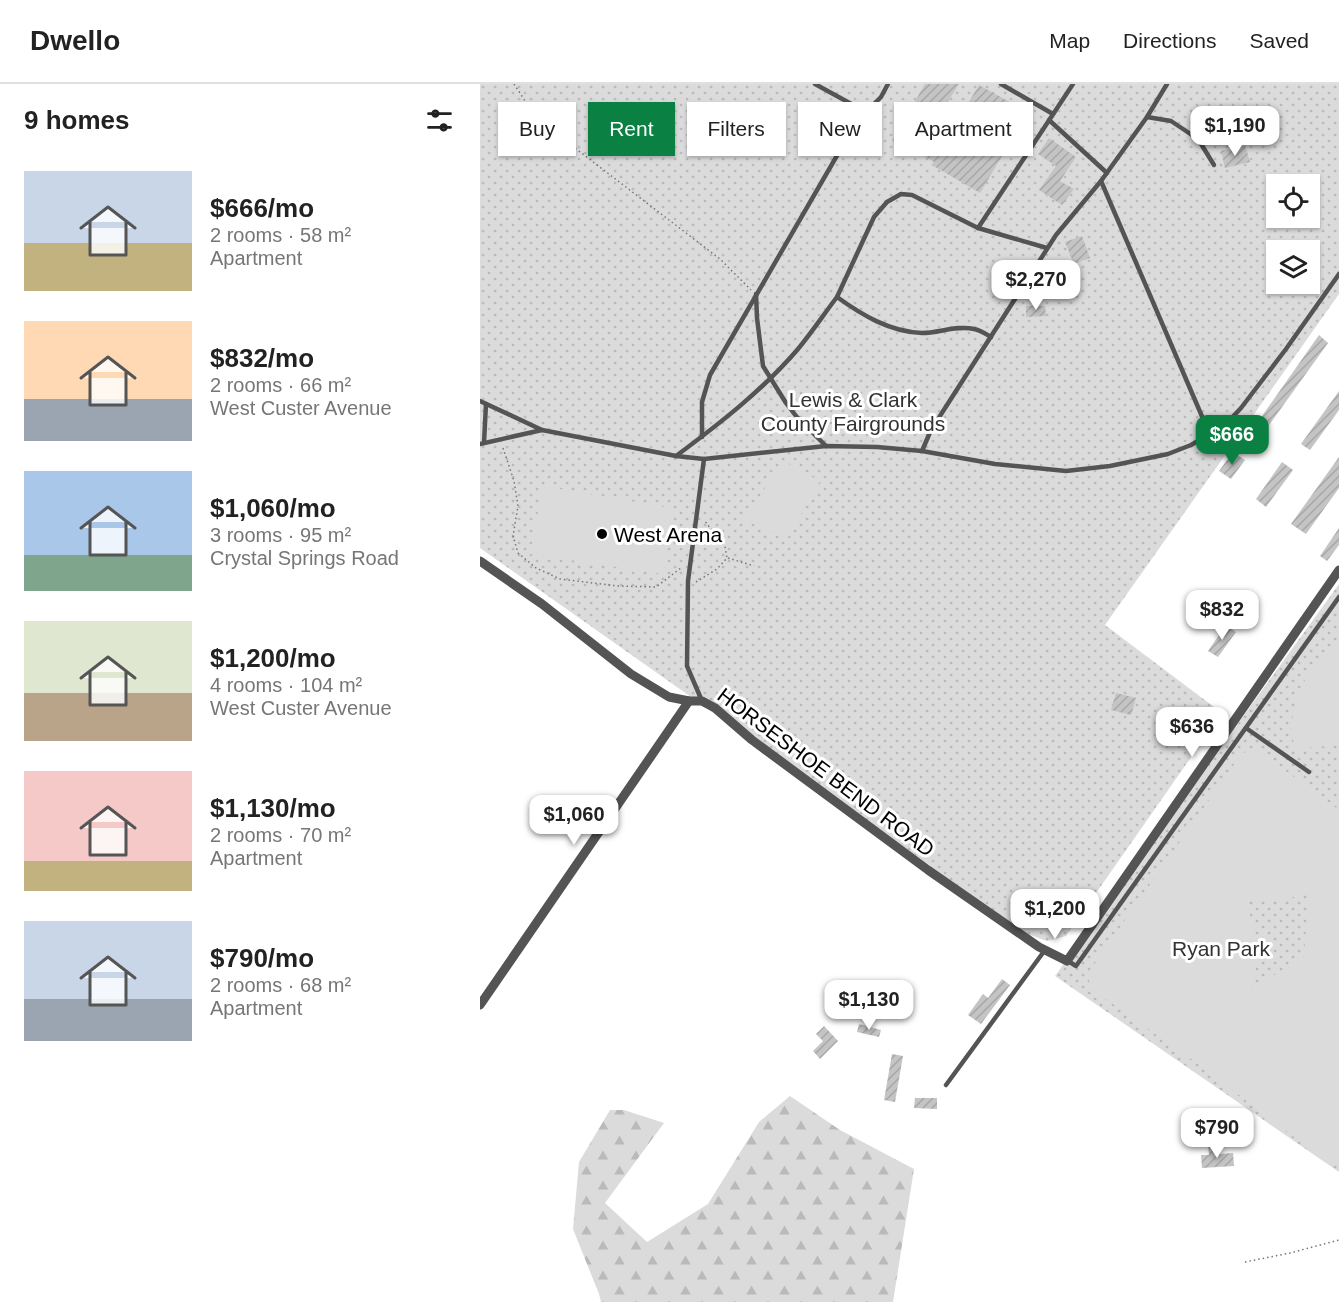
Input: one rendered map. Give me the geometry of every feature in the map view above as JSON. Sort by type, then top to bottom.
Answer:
[{"type":"street","name":"HORSESHOE BEND ROAD","points":[[480,561],[542,604],[631,674],[669,697],[702,701],[715,708],[752,740],[928,870],[1030,941],[1067,961]]},
{"type":"street","points":[[1067,961],[1339,570]]},
{"type":"street","points":[[480,1005],[689,701]]},
{"type":"lane","points":[[815,84],[848,102]]},
{"type":"lane","points":[[876,102],[888,84]]},
{"type":"lane","points":[[1001,84],[1053,114]]},
{"type":"lane","points":[[978,228],[1073,84]]},
{"type":"lane","points":[[922,451],[931,430],[1047,248],[1101,182],[1147,117],[1167,84]]},
{"type":"lane","points":[[1147,117],[1171,121],[1198,139],[1214,165]]},
{"type":"lane","points":[[1049,120],[1107,172]]},
{"type":"lane","points":[[702,436],[702,402],[710,375],[837,156]]},
{"type":"lane","points":[[1101,182],[1210,435]]},
{"type":"lane","points":[[676,456],[751,396],[797,350],[837,297],[874,217],[887,202],[901,194],[912,195],[978,228],[1047,248]]},
{"type":"lane","points":[[480,401],[542,430],[676,456],[704,459],[826,446],[922,451],[995,464],[1066,471],[1110,466],[1168,454],[1191,445],[1224,426],[1241,408],[1286,349],[1339,274]]},
{"type":"lane","points":[[756,294],[763,366],[796,416],[826,446]]},
{"type":"lane","points":[[837,297],[883,325],[908,332],[924,333],[961,328],[974,329],[991,337]]},
{"type":"lane","points":[[486,404],[482,443],[542,430]]},
{"type":"lane","points":[[702,701],[687,666],[688,587],[704,459]]},
{"type":"lane","points":[[1067,961],[1076,966],[1339,597]]},
{"type":"lane","points":[[1246,728],[1308,771]]},
{"type":"lane","points":[[946,1085],[1045,950]]},
{"type":"path","points":[[514,84],[537,119],[720,259],[756,294]]},
{"type":"path","points":[[1198,139],[1232,143],[1233,148]]},
{"type":"path","points":[[500,439],[514,481],[518,506],[513,536],[518,553],[536,567],[560,579],[618,586],[656,587],[675,575],[691,560]]},
{"type":"path","points":[[697,510],[725,547],[727,558]]},
{"type":"path","points":[[727,558],[754,566]]},
{"type":"path","points":[[688,587],[717,569],[727,558]]},
{"type":"path","points":[[1245,1262],[1339,1240]]},
{"type":"green space","name":"Lewis & Clark County Fairgrounds","points":[[480,84],[1339,84],[1339,294],[1105,625],[1222,713],[1066,936],[1047,941],[1027,934],[480,548]]},
{"type":"green space","points":[[783,461],[820,481],[787,539],[744,520]]},
{"type":"green space","name":"West Arena","points":[[543,486],[665,507],[674,514],[663,574],[530,554]]},
{"type":"green space","name":"Ryan Park","points":[[1339,584],[1339,1172],[1055,976]]},
{"type":"green space","points":[[1339,646],[1339,745],[1295,749],[1292,719],[1300,690],[1316,665]]},
{"type":"green space","name":"Ryan Park","points":[[1257,750],[1339,810],[1339,1161],[1329,1164],[1201,1066],[1090,988],[1088,973],[1242,753]],"holes":[[[1308,894],[1304,958],[1252,988],[1256,971],[1254,930],[1248,908],[1237,899],[1271,901]]]},
{"type":"green space","points":[[790,1096],[840,1130],[914,1169],[893,1302],[601,1302],[573,1229],[579,1162],[610,1110],[624,1110],[664,1123],[605,1203],[647,1242],[708,1204],[759,1122]]},
{"type":"building","points":[[925,84],[959,84],[948,102],[915,102]]},
{"type":"building","points":[[979,85],[1010,102],[969,102]]},
{"type":"building","points":[[1049,138],[1076,157],[1060,181],[1074,189],[1062,205],[1039,190],[1056,166],[1038,154]]},
{"type":"building","points":[[1245,145],[1250,162],[1225,168],[1221,151]]},
{"type":"building","points":[[924,156],[1002,156],[980,193],[932,165],[934,162]]},
{"type":"building","points":[[1082,236],[1090,258],[1074,264],[1065,242]]},
{"type":"building","points":[[1026,306],[1045,306],[1046,316],[1026,317]]},
{"type":"building","points":[[1319,335],[1328,343],[1264,432],[1255,426]]},
{"type":"building","points":[[1339,391],[1339,410],[1310,450],[1301,444]]},
{"type":"building","points":[[1233,452],[1245,460],[1231,479],[1219,471]]},
{"type":"building","points":[[1339,457],[1339,488],[1306,534],[1291,524]]},
{"type":"building","points":[[1282,462],[1293,470],[1266,507],[1256,499]]},
{"type":"building","points":[[1339,528],[1339,545],[1327,561],[1320,556]]},
{"type":"building","points":[[1226,625],[1236,632],[1218,657],[1208,651]]},
{"type":"building","points":[[1116,693],[1136,698],[1131,715],[1111,710]]},
{"type":"building","points":[[1002,979],[1010,985],[981,1024],[968,1015],[983,994],[988,998]]},
{"type":"building","points":[[859,1024],[881,1030],[879,1037],[857,1032]]},
{"type":"building","points":[[824,1026],[838,1041],[820,1059],[813,1051],[823,1041],[816,1034]]},
{"type":"building","points":[[892,1054],[903,1056],[895,1102],[884,1100]]},
{"type":"building","points":[[915,1098],[937,1098],[937,1109],[914,1108]]},
{"type":"building","points":[[1219,1145],[1220,1154],[1233,1153],[1234,1166],[1202,1168],[1201,1155],[1209,1155],[1208,1146]]},
{"type":"place","name":"West Arena","points":[[602,534]]}]
